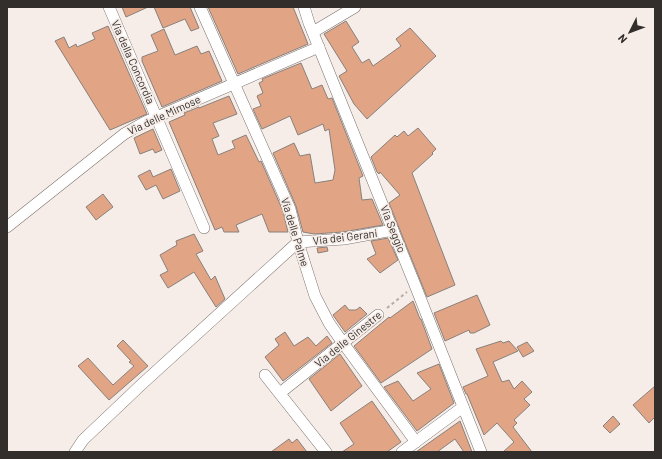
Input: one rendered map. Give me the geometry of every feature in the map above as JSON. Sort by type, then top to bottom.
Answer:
[{"type":"street","name":"Via della Concordia","points":[[109,7],[204,228]]},
{"type":"street","name":"Via delle Palme","points":[[200,7],[290,209],[298,242],[315,296],[329,323],[416,442]]},
{"type":"street","name":"Via Seggio","points":[[304,7],[481,452]]},
{"type":"street","points":[[313,32],[355,7]]},
{"type":"street","name":"Via delle Mimose","points":[[7,227],[124,134],[157,116],[319,47]]},
{"type":"street","name":"Via dei Gerani","points":[[298,242],[344,239],[393,230]]},
{"type":"street","points":[[75,452],[82,440],[298,242]]},
{"type":"street","name":"Via delle Ginestre","points":[[280,393],[378,315]]},
{"type":"street","points":[[266,375],[326,452]]},
{"type":"street","points":[[402,452],[463,407]]},
{"type":"path","name":"Via delle Ginestre","points":[[378,315],[415,285]]},
{"type":"building","points":[[122,7],[148,7],[126,17]]},
{"type":"building","points":[[154,7],[190,7],[199,28],[191,31],[185,19],[163,28]]},
{"type":"building","points":[[208,7],[293,7],[308,44],[238,74]]},
{"type":"building","points":[[346,21],[359,42],[352,47],[362,63],[369,59],[373,66],[401,46],[396,39],[410,28],[436,56],[367,119],[354,104],[339,76],[347,71],[324,34]]},
{"type":"building","points":[[108,26],[147,114],[110,130],[55,41],[64,37],[69,48],[76,44],[77,47],[95,39],[92,33]]},
{"type":"building","points":[[164,29],[175,55],[197,46],[201,54],[209,51],[222,81],[162,107],[142,61],[142,57],[158,51],[151,35]]},
{"type":"building","points":[[301,63],[312,89],[322,85],[328,99],[332,98],[363,176],[359,178],[362,200],[372,199],[383,225],[343,232],[314,234],[303,232],[296,206],[273,153],[294,143],[300,156],[310,154],[315,183],[333,180],[335,170],[329,129],[325,131],[323,124],[298,135],[290,116],[262,129],[253,109],[261,106],[257,96],[263,93],[259,83],[263,81],[262,79]]},
{"type":"building","points":[[229,96],[237,114],[213,123],[219,136],[212,139],[218,155],[235,148],[232,141],[246,135],[259,162],[261,161],[283,211],[288,232],[269,232],[262,214],[236,225],[239,232],[224,232],[222,227],[215,230],[169,122],[185,115],[184,113]]},
{"type":"building","points":[[418,128],[436,149],[432,153],[433,154],[412,173],[455,285],[427,297],[389,203],[400,195],[380,172],[379,174],[377,172],[371,157],[395,135],[397,137],[404,131],[408,136]]},
{"type":"building","points":[[153,129],[162,150],[155,153],[153,149],[140,154],[134,138]]},
{"type":"building","points":[[171,169],[180,191],[163,199],[156,185],[146,190],[138,176],[150,170],[153,177]]},
{"type":"building","points":[[103,194],[113,207],[96,220],[86,207]]},
{"type":"building","points":[[194,234],[203,251],[196,254],[211,280],[215,276],[225,299],[216,307],[194,272],[168,288],[160,275],[168,271],[160,255],[177,245],[176,241]]},
{"type":"building","points":[[388,238],[398,260],[380,273],[367,259],[376,254],[371,241]]},
{"type":"building","points":[[327,247],[328,251],[318,253],[317,248]]},
{"type":"building","points":[[477,295],[490,325],[474,333],[470,333],[469,330],[445,341],[434,313]]},
{"type":"building","points":[[413,301],[432,349],[381,383],[354,346],[389,317],[390,318]]},
{"type":"building","points":[[345,305],[349,310],[356,310],[360,307],[367,314],[345,332],[333,315]]},
{"type":"building","points":[[285,332],[294,346],[308,337],[316,346],[327,336],[332,343],[283,381],[265,357],[279,345],[275,339]]},
{"type":"building","points":[[123,340],[148,366],[109,400],[78,366],[88,358],[113,385],[134,366],[129,362],[131,361],[117,346]]},
{"type":"building","points":[[501,341],[503,343],[509,341],[518,351],[493,362],[502,382],[509,380],[514,389],[522,381],[532,392],[524,399],[530,405],[514,420],[517,423],[513,427],[532,452],[503,452],[514,442],[497,423],[484,435],[463,387],[488,376],[476,349]]},
{"type":"building","points":[[527,342],[534,351],[523,357],[517,347]]},
{"type":"building","points":[[340,354],[362,386],[331,411],[309,379]]},
{"type":"building","points":[[439,364],[454,403],[417,431],[384,387],[398,381],[413,401],[431,389],[417,373]]},
{"type":"building","points":[[655,386],[655,417],[649,423],[633,405]]},
{"type":"building","points":[[372,401],[401,442],[387,452],[342,452],[354,444],[340,423]]},
{"type":"building","points":[[613,416],[620,424],[610,433],[603,426]]},
{"type":"building","points":[[460,421],[472,452],[464,452],[455,439],[437,452],[416,452]]},
{"type":"building","points":[[289,439],[292,443],[297,439],[307,452],[271,452]]}]
